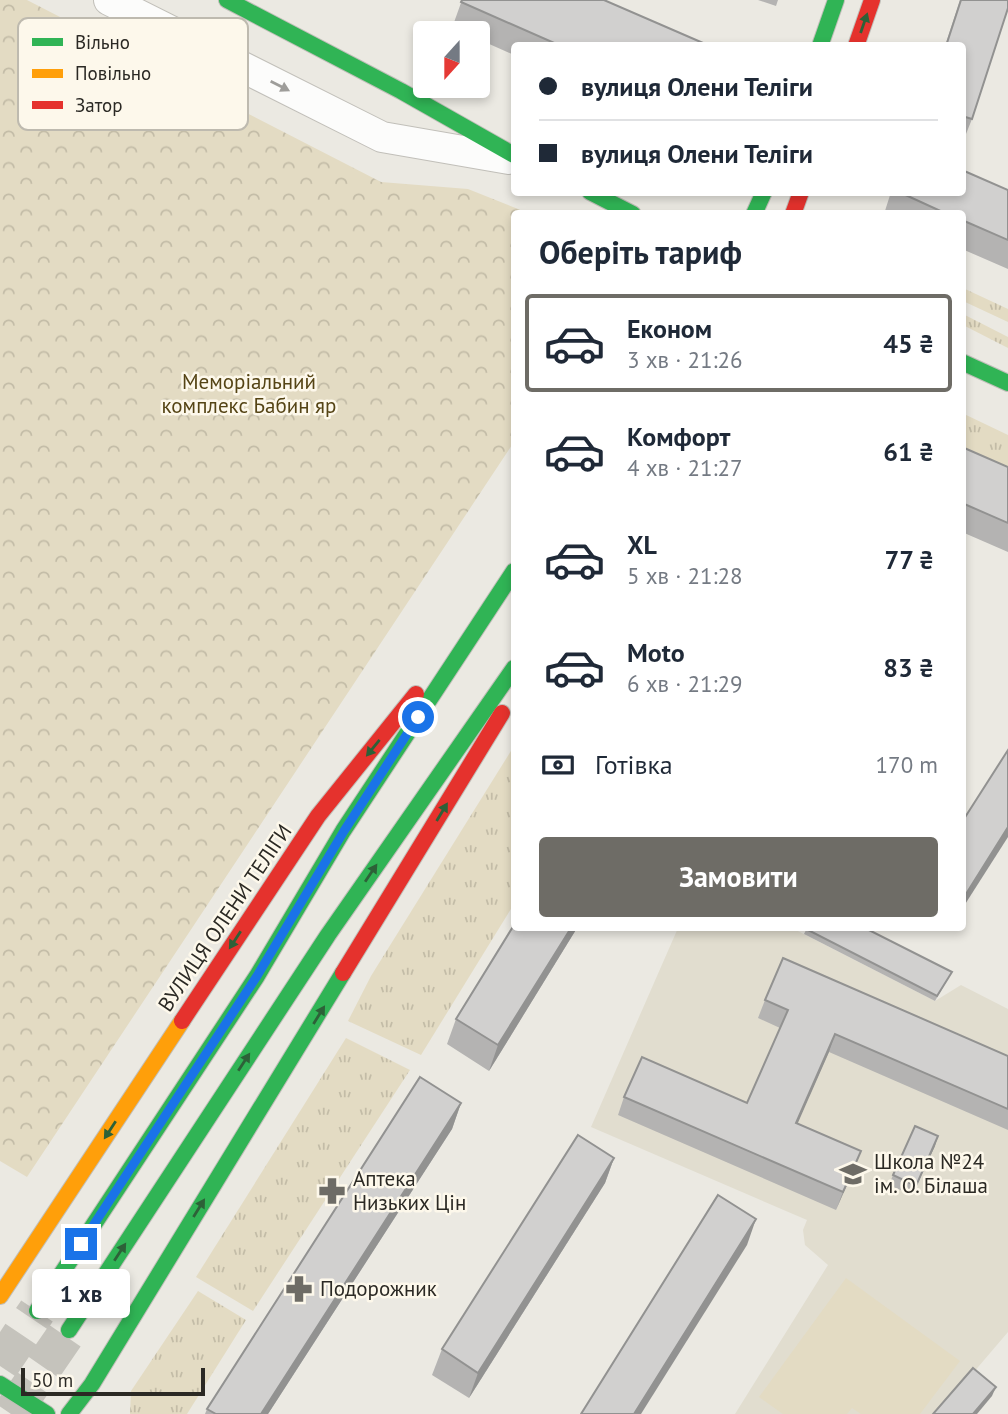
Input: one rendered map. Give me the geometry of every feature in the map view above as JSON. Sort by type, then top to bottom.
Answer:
[{"type":"main road","points":[[227,0],[401,91],[511,156]]},
{"type":"main road","points":[[821,42],[836,0]]},
{"type":"main road","points":[[857,42],[872,0]]},
{"type":"main road","points":[[598,196],[625,210]]},
{"type":"main road","points":[[966,364],[1008,383]]},
{"type":"main road","name":"ВУЛИЦЯ ОЛЕНИ ТЕЛІГИ","points":[[0,1296],[318,816],[511,576]]},
{"type":"main road","name":"ВУЛИЦЯ ОЛЕНИ ТЕЛІГИ","points":[[37,1311],[257,976],[344,831],[511,576]]},
{"type":"main road","points":[[69,1330],[328,934],[511,672]]},
{"type":"main road","points":[[69,1414],[92,1384],[321,1012],[511,694]]},
{"type":"main road","points":[[0,1384],[47,1414]]},
{"type":"street","points":[[109,0],[145,18]]},
{"type":"street","points":[[248,70],[382,137],[511,158]]},
{"type":"shaded area","name":"Школа №24 ім. О. Білаша","points":[[677,931],[798,931],[935,1001],[961,985],[1008,1009],[1008,1332],[938,1414],[735,1414],[828,1265],[805,1245],[803,1230],[807,1220],[591,1127]]},
{"type":"green space","name":"Меморіальний комплекс Бабин яр","points":[[0,0],[27,0],[62,18],[18,18],[18,130],[248,130],[248,114],[381,182],[468,189],[520,210],[511,210],[511,447],[27,1177],[0,1161]]},
{"type":"green space","points":[[966,289],[1008,309],[1008,322],[966,302]]},
{"type":"green space","points":[[966,316],[1008,337],[1008,348],[966,327]]},
{"type":"green space","points":[[966,415],[1008,435],[1008,496],[966,477]]},
{"type":"green space","points":[[511,751],[511,909],[421,1055],[348,1021],[371,976]]},
{"type":"green space","points":[[346,1038],[410,1070],[253,1311],[196,1277]]},
{"type":"green space","points":[[846,1278],[960,1361],[920,1414],[861,1414],[852,1408],[847,1414],[783,1414],[759,1397]]},
{"type":"green space","points":[[198,1291],[246,1320],[187,1414],[130,1414],[131,1391]]},
{"type":"building","points":[[604,0],[701,42],[552,42],[461,2]]},
{"type":"building","points":[[961,0],[1008,0],[1008,8],[972,119],[966,117],[966,42],[947,42]]},
{"type":"building","points":[[966,172],[1008,190],[1008,240],[966,222],[966,210],[938,210],[908,196],[966,196]]},
{"type":"building","points":[[966,449],[1008,467],[1008,523],[966,505]]},
{"type":"building","points":[[1008,750],[1008,827],[966,894],[966,816]]},
{"type":"building","points":[[511,930],[569,931],[498,1045],[456,1019]]},
{"type":"building","points":[[810,931],[871,931],[952,972],[937,996]]},
{"type":"building","points":[[783,958],[1008,1056],[1008,1109],[835,1034],[796,1123],[861,1151],[843,1192],[624,1097],[642,1057],[747,1103],[788,1010],[765,1000]]},
{"type":"building","points":[[420,1077],[461,1103],[261,1414],[216,1414],[207,1409]]},
{"type":"building","points":[[915,1126],[938,1136],[916,1186],[893,1175]]},
{"type":"building","points":[[578,1135],[614,1158],[478,1373],[442,1349]]},
{"type":"building","points":[[718,1195],[756,1219],[634,1414],[581,1414]]},
{"type":"building","points":[[973,1368],[996,1387],[973,1414],[933,1414]]},
{"type":"tunnel","points":[[0,1366],[37,1311]]},
{"type":"tunnel","points":[[11,1414],[69,1330]]},
{"type":"traffic: fast","points":[[227,0],[401,91],[511,153]]},
{"type":"traffic: fast","points":[[821,42],[836,0]]},
{"type":"traffic: fast","points":[[598,196],[625,210]]},
{"type":"traffic: fast","points":[[756,210],[762,196]]},
{"type":"traffic: fast","points":[[966,364],[1008,383]]},
{"type":"traffic: fast","points":[[37,1311],[257,976],[343,831],[511,576]]},
{"type":"traffic: fast","points":[[69,1330],[328,935],[511,672]]},
{"type":"traffic: fast","points":[[69,1414],[92,1384],[343,973]]},
{"type":"traffic: fast","points":[[0,1384],[47,1414]]},
{"type":"traffic: slow","points":[[0,1296],[182,1021]]},
{"type":"traffic: jam","points":[[857,42],[872,0]]},
{"type":"traffic: jam","points":[[794,210],[800,196]]},
{"type":"traffic: jam","points":[[182,1021],[318,816],[416,694]]},
{"type":"traffic: jam","points":[[343,973],[502,713]]},
{"type":"place","name":"Школа №24 ім. О. Білаша","points":[[853,1174]]},
{"type":"place","name":"Аптека Низьких Цін","points":[[332,1191]]},
{"type":"place","name":"Подорожник","points":[[299,1289]]},
{"type":"route","points":[[81,1244],[257,976],[344,831],[418,717]]}]
